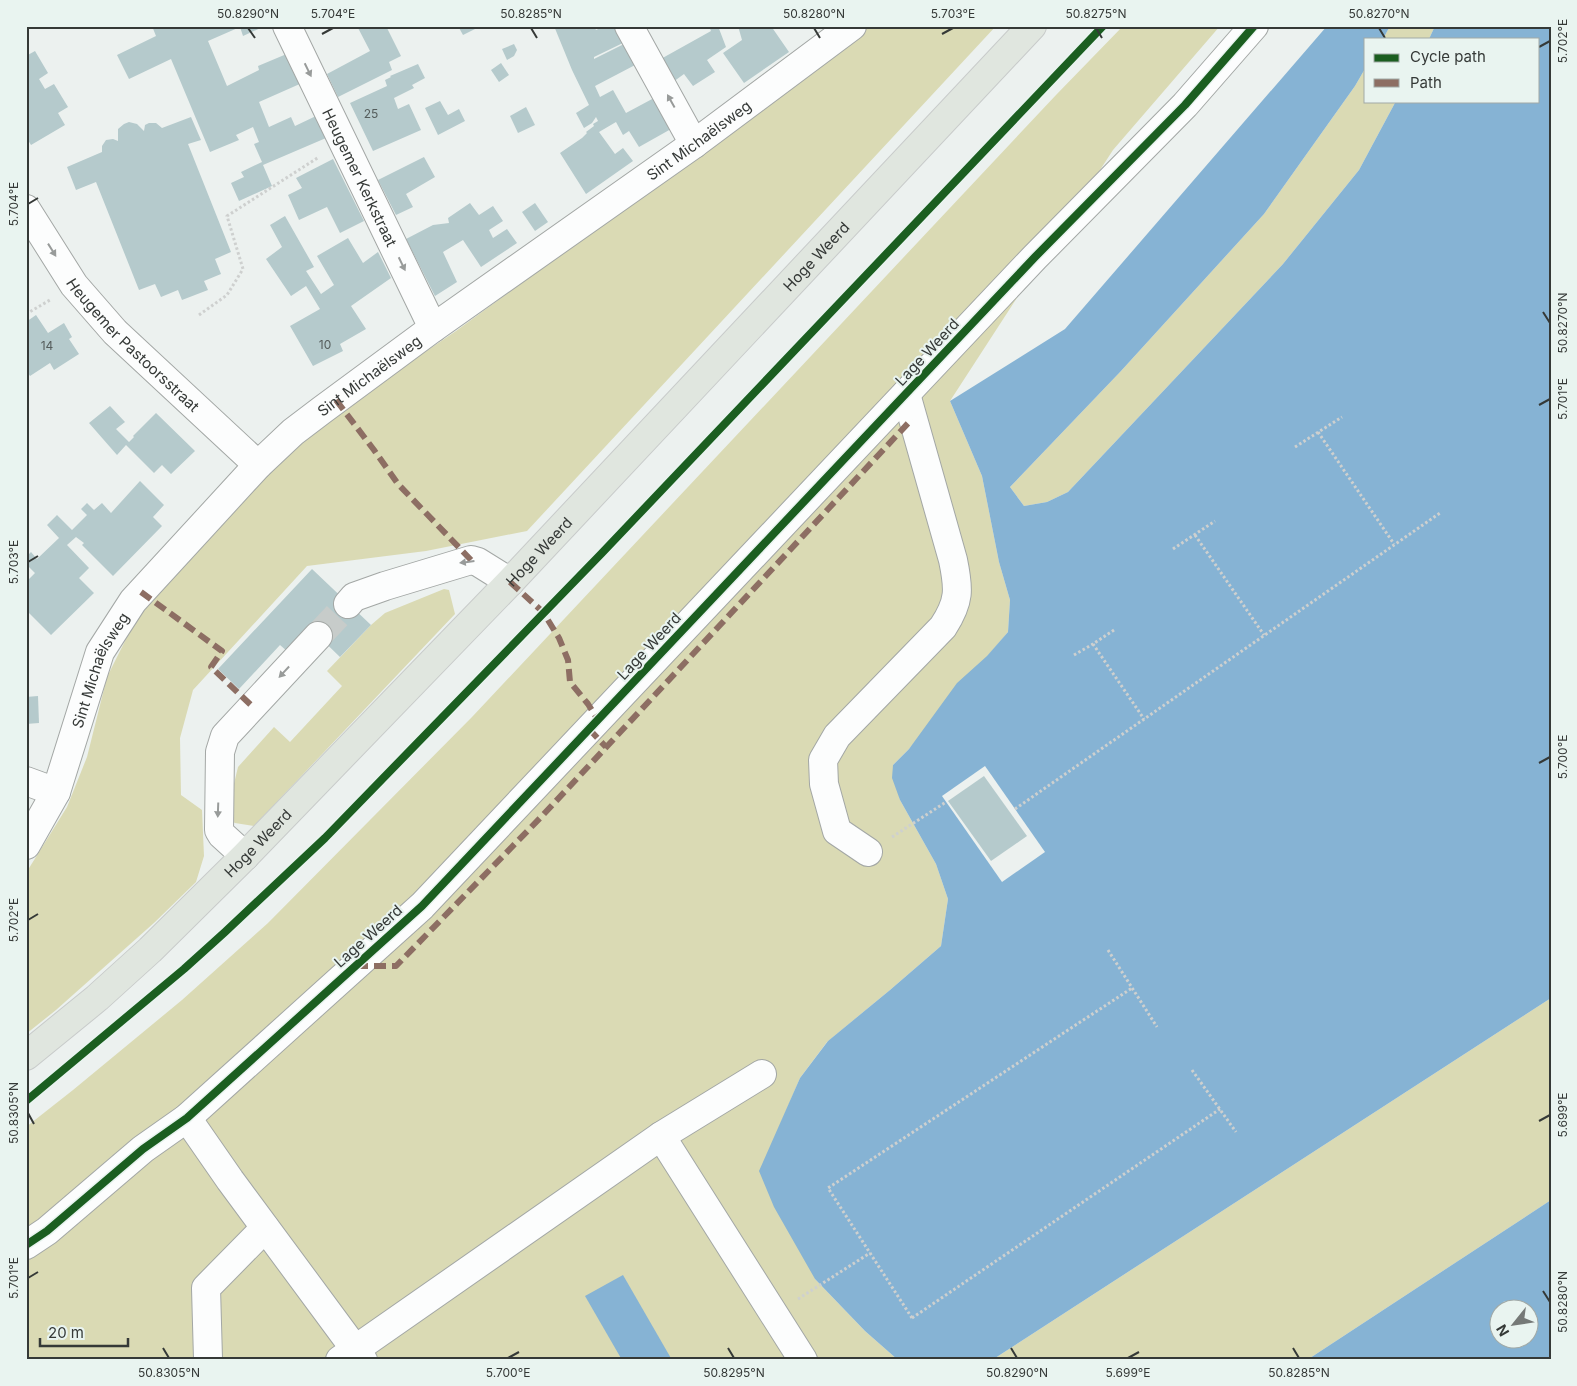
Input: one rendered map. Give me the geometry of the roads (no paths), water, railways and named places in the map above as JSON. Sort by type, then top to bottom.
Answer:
[{"type":"main road","name":"Hoge Weerd","points":[[26,1056],[150,950],[245,856],[510,582],[1032,26]]},
{"type":"street","name":"Heugemer Kerkstraat","points":[[287,26],[433,328]]},
{"type":"street","points":[[629,26],[694,144]]},
{"type":"street","name":"Sint Michaëlsweg","points":[[26,845],[56,792],[100,652],[133,601],[258,465],[293,432],[433,328],[694,144],[852,26]]},
{"type":"street","name":"Lage Weerd","points":[[26,1246],[47,1231],[144,1149],[187,1118],[422,906],[1035,257],[1185,105],[1254,26]]},
{"type":"street","name":"Heugemer Pastoorsstraat","points":[[26,209],[74,285],[115,332],[258,465]]},
{"type":"street","points":[[868,852],[837,831],[824,784],[823,760],[836,736],[943,627],[953,612],[958,586],[953,560],[906,394]]},
{"type":"street","points":[[348,604],[354,597],[471,560],[478,562],[510,582]]},
{"type":"street","points":[[245,856],[218,830],[221,744],[225,736],[318,636]]},
{"type":"street","points":[[26,781],[56,792]]},
{"type":"street","points":[[187,1118],[353,1356],[661,1136],[762,1074]]},
{"type":"street","points":[[661,1136],[803,1360]]},
{"type":"street","points":[[208,1359],[206,1288],[265,1228]]},
{"type":"water","points":[[1327,26],[1390,26],[1384,38],[1364,38],[1364,70],[1355,86],[1264,214],[1121,371],[1010,487],[1024,506],[1047,502],[1068,492],[1283,264],[1359,170],[1395,102],[1540,102],[1540,38],[1429,38],[1435,26],[1551,26],[1551,998],[992,1360],[898,1360],[865,1331],[815,1279],[774,1207],[759,1171],[800,1078],[828,1041],[941,946],[948,899],[936,864],[900,800],[892,778],[893,765],[909,749],[957,683],[987,656],[1008,632],[1010,600],[999,562],[982,476],[950,401],[1065,329]]},
{"type":"water","points":[[1551,1200],[1551,1360],[1307,1360]]},
{"type":"water","points":[[623,1275],[672,1360],[622,1360],[585,1296]]},
{"type":"tunnel","points":[[318,636],[348,604]]}]
